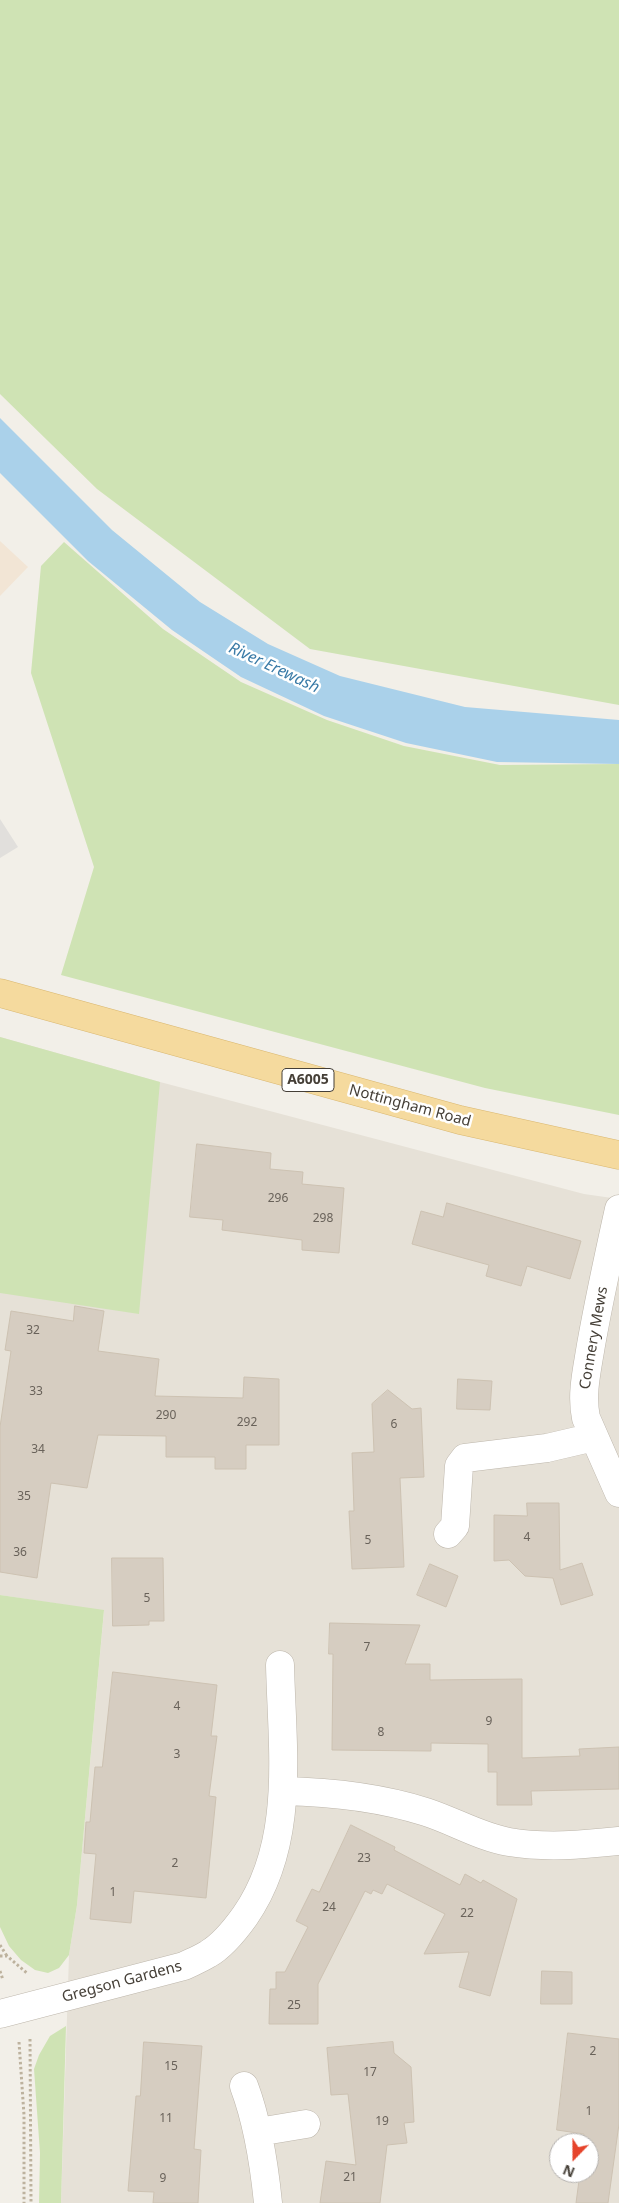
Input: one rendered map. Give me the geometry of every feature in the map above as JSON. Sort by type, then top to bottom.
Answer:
[{"type":"main road","name":"Nottingham Road","points":[[0,993],[442,1115],[619,1155]]},
{"type":"street","name":"Connery Mews","points":[[619,1209],[584,1387],[583,1407],[619,1493]]},
{"type":"street","points":[[448,1534],[455,1526],[458,1472],[465,1458],[547,1448],[594,1437]]},
{"type":"street","name":"Gregson Gardens","points":[[16,2018],[184,1966],[209,1954],[236,1929],[252,1905],[271,1868],[278,1834],[283,1791],[280,1665]]},
{"type":"street","points":[[283,1791],[338,1793],[387,1802],[427,1812],[507,1842],[542,1846],[619,1841]]},
{"type":"street","points":[[244,2086],[253,2108],[258,2132],[268,2203]]},
{"type":"street","points":[[258,2132],[306,2124]]},
{"type":"path","points":[[0,1945],[7,1956]]},
{"type":"path","points":[[16,1963],[21,1960]]},
{"type":"path","points":[[0,1971],[16,2018],[24,2115],[24,2203]]},
{"type":"path","points":[[16,2018],[31,2203]]},
{"type":"shaded area","points":[[0,541],[28,567],[0,596]]},
{"type":"shaded area","points":[[0,819],[18,847],[0,858]]},
{"type":"shaded area","points":[[0,1037],[160,1082],[584,1194],[619,1199],[619,2203],[61,2203],[69,1955],[77,1905],[104,1611],[0,1595]]},
{"type":"green space","points":[[0,0],[619,0],[619,705],[310,649],[97,489],[0,394]]},
{"type":"green space","points":[[64,542],[163,629],[241,682],[327,720],[404,746],[500,765],[619,764],[619,1115],[485,1088],[61,975],[94,867],[31,673],[41,566]]},
{"type":"green space","points":[[0,1037],[160,1082],[139,1314],[0,1293]]},
{"type":"green space","points":[[0,1595],[104,1610],[77,1905],[69,1955],[59,1968],[48,1973],[35,1970],[21,1960],[9,1946],[0,1927]]},
{"type":"green space","points":[[66,2026],[61,2203],[39,2203],[40,2153],[34,2069],[39,2055],[50,2036]]},
{"type":"water","name":"River Erewash","points":[[0,418],[112,530],[200,602],[268,644],[340,676],[465,707],[619,720],[619,764],[497,762],[406,743],[324,716],[241,677],[172,630],[88,561],[0,473]]},
{"type":"building","points":[[197,1144],[271,1153],[270,1169],[303,1172],[302,1184],[344,1188],[339,1253],[302,1250],[302,1240],[222,1230],[223,1220],[190,1217]]},
{"type":"building","points":[[447,1203],[581,1241],[570,1279],[527,1266],[521,1286],[486,1276],[489,1265],[412,1244],[421,1211],[443,1217]]},
{"type":"building","points":[[75,1306],[104,1311],[98,1351],[159,1359],[155,1396],[243,1398],[244,1377],[279,1379],[279,1445],[246,1445],[246,1469],[215,1469],[215,1457],[166,1457],[166,1436],[98,1435],[87,1488],[51,1483],[37,1578],[0,1572],[0,1427],[11,1351],[5,1350],[11,1311],[73,1321]]},
{"type":"building","points":[[458,1379],[492,1381],[490,1410],[457,1409]]},
{"type":"building","points":[[388,1390],[412,1409],[421,1408],[424,1477],[400,1478],[404,1567],[352,1569],[349,1511],[354,1511],[352,1453],[374,1452],[372,1404]]},
{"type":"building","points":[[527,1503],[559,1503],[560,1570],[582,1563],[593,1595],[561,1605],[553,1578],[525,1576],[509,1560],[494,1561],[494,1515],[527,1516]]},
{"type":"building","points":[[112,1558],[163,1558],[164,1621],[149,1621],[149,1625],[113,1626]]},
{"type":"building","points":[[430,1564],[458,1576],[446,1607],[417,1595]]},
{"type":"building","points":[[330,1623],[420,1625],[405,1664],[430,1664],[430,1680],[522,1679],[522,1758],[580,1756],[579,1749],[619,1747],[619,1789],[531,1791],[532,1805],[497,1805],[497,1772],[488,1772],[488,1744],[431,1743],[431,1751],[332,1750],[333,1654],[329,1654]]},
{"type":"building","points":[[113,1672],[217,1685],[211,1736],[217,1736],[209,1796],[216,1797],[206,1898],[134,1891],[131,1923],[90,1919],[96,1854],[84,1853],[86,1822],[90,1822],[95,1767],[102,1767]]},
{"type":"building","points":[[351,1825],[395,1847],[394,1850],[460,1885],[465,1874],[481,1883],[483,1880],[517,1899],[490,1996],[459,1987],[469,1952],[424,1954],[445,1914],[387,1884],[382,1894],[373,1890],[371,1894],[365,1891],[318,1984],[318,2024],[269,2024],[270,1989],[276,1989],[276,1972],[285,1972],[308,1927],[296,1921],[312,1889],[319,1892]]},
{"type":"building","points":[[542,1971],[572,1972],[572,2004],[541,2004]]},
{"type":"building","points":[[568,2033],[619,2039],[619,2124],[608,2203],[576,2203],[579,2183],[599,2183],[599,2133],[577,2133],[557,2130]]},
{"type":"building","points":[[144,2042],[202,2046],[194,2149],[201,2150],[198,2203],[153,2203],[154,2192],[128,2191],[136,2096],[140,2096]]},
{"type":"building","points":[[393,2042],[394,2053],[411,2067],[414,2122],[404,2123],[407,2143],[387,2145],[380,2203],[320,2203],[326,2161],[356,2165],[348,2094],[331,2095],[327,2048]]}]
